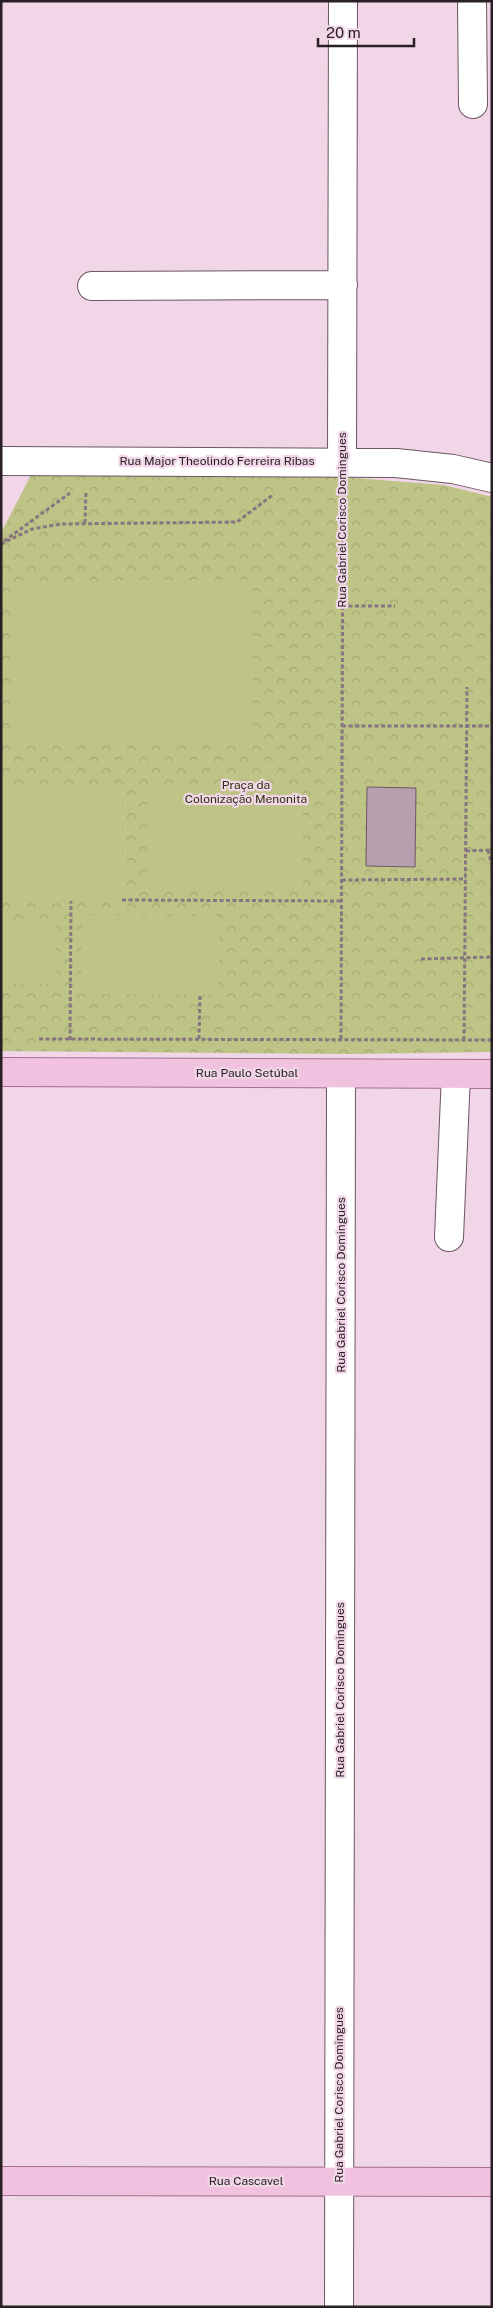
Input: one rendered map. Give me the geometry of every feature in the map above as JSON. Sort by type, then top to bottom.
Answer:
[{"type":"main road","name":"Rua Paulo Setúbal","points":[[1,1072],[492,1074]]},
{"type":"main road","name":"Rua Cascavel","points":[[1,2181],[492,2182]]},
{"type":"street","name":"Rua Gabriel Corisco Domingues","points":[[342,461],[343,1]]},
{"type":"street","points":[[472,1],[473,104]]},
{"type":"street","points":[[92,286],[343,285]]},
{"type":"street","name":"Rua Major Theolindo Ferreira Ribas","points":[[1,461],[342,461],[396,463],[452,470],[492,478]]},
{"type":"street","name":"Rua Gabriel Corisco Domingues","points":[[339,2307],[341,1074]]},
{"type":"street","points":[[448,1237],[456,1074]]},
{"type":"path","name":"Rua Gabriel Corisco Domingues","points":[[342,461],[342,1039]]},
{"type":"path","points":[[85,523],[86,489]]},
{"type":"path","points":[[1,543],[71,492]]},
{"type":"path","points":[[1,543],[32,529],[61,524],[236,522],[276,492]]},
{"type":"path","points":[[342,606],[395,606]]},
{"type":"path","points":[[464,1040],[467,687]]},
{"type":"path","points":[[342,726],[492,726]]},
{"type":"path","points":[[466,851],[490,850],[492,866]]},
{"type":"path","points":[[342,880],[466,879]]},
{"type":"path","points":[[70,1072],[71,900]]},
{"type":"path","points":[[122,900],[342,901]]},
{"type":"path","points":[[421,959],[492,957]]},
{"type":"path","points":[[199,1039],[200,994]]},
{"type":"path","points":[[31,1039],[492,1040]]},
{"type":"green space","name":"Praça da Colonização Menonita","points":[[32,473],[342,477],[444,485],[492,497],[492,1052],[348,1054],[1,1051],[1,533]]},
{"type":"green space","points":[[253,580],[253,740],[14,740],[15,581]]},
{"type":"green space","points":[[122,785],[122,900],[1,901],[1,786]]},
{"type":"green space","points":[[147,786],[303,786],[303,888],[147,889]]},
{"type":"green space","points":[[82,915],[219,916],[219,995],[81,994]]},
{"type":"green space","points":[[1,924],[56,924],[56,984],[1,984]]},
{"type":"building","points":[[367,787],[416,788],[415,867],[366,866]]}]
